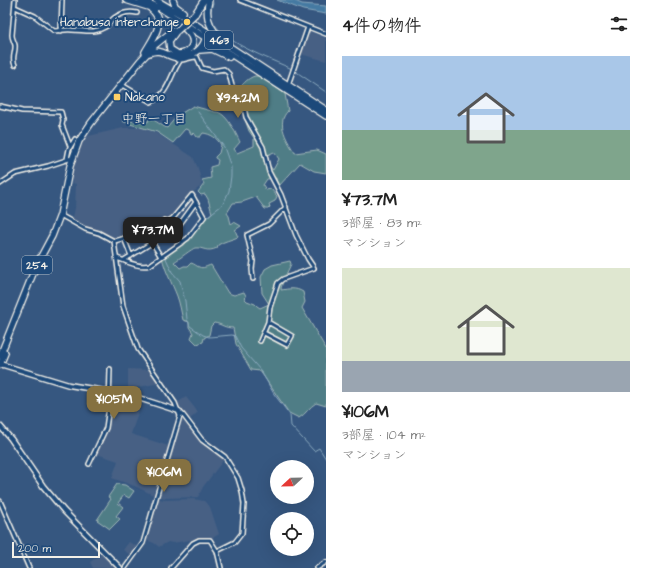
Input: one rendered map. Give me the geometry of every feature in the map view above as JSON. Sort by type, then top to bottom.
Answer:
[{"type":"highway","points":[[126,0],[157,10],[191,35],[193,43],[192,47],[187,52],[182,54],[174,53],[169,47],[168,43],[170,38],[176,30]]},
{"type":"highway","points":[[141,0],[160,8],[191,28]]},
{"type":"highway","name":"463","points":[[172,0],[179,10],[222,38]]},
{"type":"highway","points":[[209,0],[207,9],[208,20],[213,30],[254,63]]},
{"type":"highway","points":[[159,1],[165,10],[191,28]]},
{"type":"highway","points":[[149,53],[159,51],[180,58],[190,55],[204,44],[205,37],[202,30],[184,16],[159,1]]},
{"type":"highway","name":"254","points":[[139,62],[194,13],[202,1]]},
{"type":"highway","points":[[139,62],[159,26],[157,16],[147,6]]},
{"type":"highway","name":"463","points":[[184,16],[326,110]]},
{"type":"highway","name":"463","points":[[191,28],[326,116]]},
{"type":"highway","name":"254","points":[[0,356],[6,345],[36,266],[52,236],[60,215],[72,146],[139,62],[155,45],[176,30]]},
{"type":"highway","points":[[198,50],[208,48],[216,50],[270,79]]},
{"type":"highway","name":"254","points":[[0,364],[6,345]]},
{"type":"street","points":[[15,0],[12,35],[15,45],[13,62],[15,65]]},
{"type":"street","points":[[61,31],[62,0]]},
{"type":"street","points":[[240,0],[326,34]]},
{"type":"street","points":[[15,7],[35,16],[54,31],[72,30],[88,32],[98,30],[105,27],[113,18],[128,11],[137,13]]},
{"type":"street","points":[[288,85],[308,27]]},
{"type":"street","points":[[162,54],[180,61]]},
{"type":"street","points":[[122,85],[152,102],[159,98],[166,90],[174,69],[180,61],[194,56],[197,57],[202,68],[213,71],[224,69],[229,74],[232,86],[242,99],[247,120],[263,147],[271,177],[286,207],[296,235],[314,268],[283,279],[278,283],[270,307],[268,322],[260,341]]},
{"type":"street","points":[[0,106],[22,111],[61,112],[63,120],[62,125],[72,146]]},
{"type":"street","points":[[72,146],[75,139]]},
{"type":"street","points":[[0,184],[15,174],[48,166],[70,158]]},
{"type":"street","points":[[60,215],[85,229],[99,233],[114,241],[146,232],[156,227],[164,220],[168,221],[174,218],[192,195],[204,217],[200,220],[194,231],[183,242],[150,265],[144,266],[117,258]]},
{"type":"street","points":[[124,260],[153,243],[180,224],[196,202]]},
{"type":"street","points":[[253,279],[253,261],[247,235],[269,224],[286,207]]},
{"type":"street","points":[[168,221],[183,242]]},
{"type":"street","points":[[146,232],[161,257]]},
{"type":"street","points":[[124,238],[132,256]]},
{"type":"street","points":[[114,241],[123,306],[134,341],[175,402],[179,411],[180,420],[160,482],[143,543],[125,568]]},
{"type":"street","points":[[264,333],[287,345],[292,336],[268,322]]},
{"type":"street","points":[[0,364],[69,385],[129,395],[179,411],[202,440],[225,457],[238,478],[242,491],[244,504],[242,533],[235,542],[217,551]]},
{"type":"street","points":[[89,464],[106,428],[110,369]]},
{"type":"street","points":[[0,426],[11,439],[43,486],[120,568]]},
{"type":"street","points":[[0,501],[29,568]]},
{"type":"street","points":[[171,568],[190,544],[196,541],[210,540],[217,551],[221,568]]},
{"type":"street","points":[[317,568],[326,562]]},
{"type":"shaded area","points":[[277,0],[293,0],[302,4],[326,6],[326,14],[303,10]]},
{"type":"shaded area","points":[[308,31],[326,38],[326,61],[300,54]]},
{"type":"shaded area","points":[[123,128],[143,128],[156,133],[193,157],[202,183],[200,187],[192,193],[173,218],[169,220],[164,218],[156,226],[134,235],[114,239],[85,228],[72,221],[75,208],[76,184],[72,183],[70,172],[75,156],[84,137]]},
{"type":"shaded area","points":[[128,369],[152,370],[161,383],[128,389]]},
{"type":"shaded area","points":[[112,393],[142,401],[131,434],[169,446],[153,495],[137,487],[112,478],[118,461],[97,454],[107,429]]},
{"type":"shaded area","points":[[186,397],[198,412],[189,420],[177,403]]},
{"type":"shaded area","points":[[182,416],[184,416],[196,434],[225,458],[203,487],[198,497],[165,498],[157,496]]},
{"type":"shaded area","points":[[156,498],[164,500],[193,499],[204,501],[210,507],[219,534],[211,539],[202,538],[173,543],[168,542],[159,547],[146,540]]},
{"type":"shaded area","points":[[129,542],[138,547],[132,556],[123,550]]},
{"type":"shaded area","points":[[103,553],[118,568],[93,568],[90,562]]},
{"type":"green space","points":[[255,76],[259,76],[285,94],[288,111],[284,116],[283,127],[286,138],[295,153],[317,150],[326,154],[326,173],[314,171],[300,163],[278,187],[276,178],[267,179],[263,185],[266,190],[271,189],[277,196],[275,201],[269,204],[270,207],[268,209],[265,209],[256,197],[242,202],[233,203],[227,213],[231,224],[234,222],[241,226],[235,230],[238,237],[220,244],[217,248],[213,249],[208,250],[194,248],[174,262],[180,268],[188,266],[191,263],[200,268],[211,265],[228,293],[234,295],[244,292],[246,296],[245,299],[247,301],[260,308],[269,304],[262,293],[261,277],[265,269],[272,265],[290,261],[291,264],[283,281],[281,290],[295,289],[303,292],[305,302],[302,308],[326,349],[326,406],[316,403],[299,418],[289,413],[260,371],[251,370],[236,344],[233,328],[214,323],[211,326],[209,335],[204,338],[203,342],[197,344],[191,338],[193,333],[189,327],[189,322],[183,320],[178,299],[163,262],[162,257],[188,241],[205,219],[212,213],[205,194],[201,195],[198,192],[204,184],[202,180],[211,178],[210,167],[217,165],[218,160],[215,157],[219,153],[221,145],[216,138],[211,135],[203,133],[200,137],[197,137],[194,133],[191,134],[189,130],[185,129],[173,143],[157,132],[122,121],[148,122],[149,118],[167,128],[177,116],[193,106],[219,113],[227,119],[240,142],[234,149],[237,153],[254,146],[254,138],[249,131],[244,117],[242,104],[236,93],[244,83]],"holes":[[[274,152],[279,159],[273,170],[263,157]]]},
{"type":"green space","points":[[117,484],[125,485],[134,491],[129,498],[124,495],[118,503],[123,507],[116,516],[120,519],[110,529],[97,520],[111,499],[108,497]]},
{"type":"waterway","points":[[213,3],[211,11],[212,19],[225,35],[247,49],[292,69]]},
{"type":"waterway","points":[[295,71],[326,92]]},
{"type":"waterway","points":[[198,112],[224,147],[231,167],[229,191],[224,202],[205,218]]},
{"type":"waterway","points":[[184,243],[194,234],[197,228]]},
{"type":"waterway","points":[[165,256],[172,272],[180,281],[185,301],[187,319],[190,326],[203,335],[209,337],[235,336],[241,348],[261,371],[274,394],[290,415],[291,426],[314,451],[319,448],[326,459]]},
{"type":"place","name":"Hanabusa interchange","points":[[187,22]]},
{"type":"place","name":"Nakano","points":[[117,97]]},
{"type":"district","name":"中野一丁目","points":[[154,118]]}]
